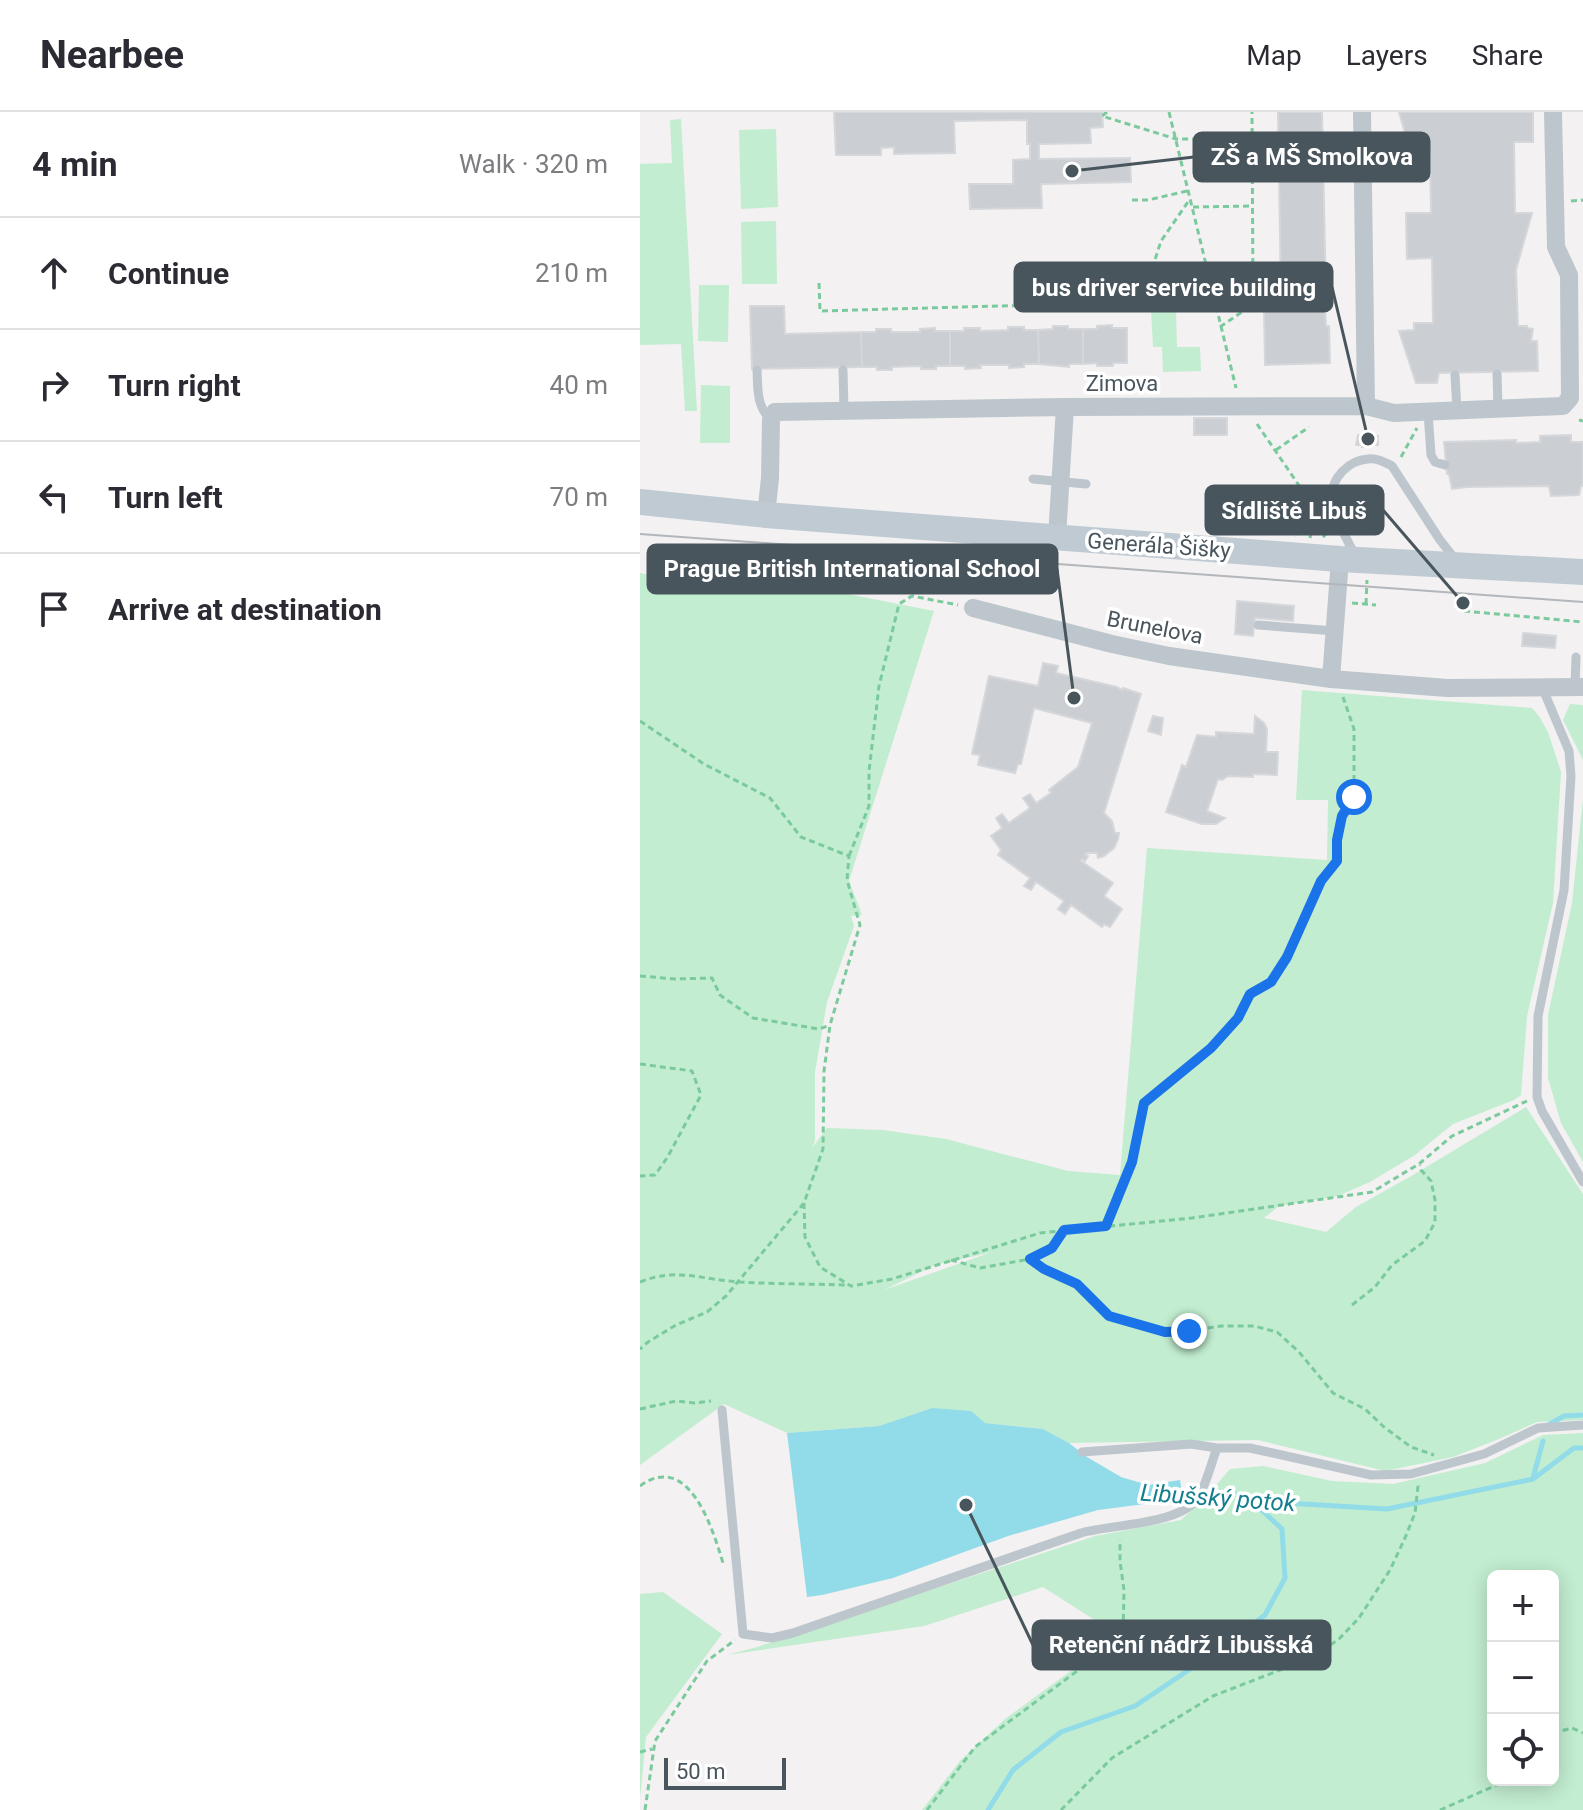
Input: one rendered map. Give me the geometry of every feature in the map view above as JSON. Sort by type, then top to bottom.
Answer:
[{"type":"main road","name":"Generála Šišky","points":[[640,502],[1355,566],[1461,566],[1583,572]]},
{"type":"street","points":[[1362,112],[1366,406]]},
{"type":"street","points":[[1553,112],[1556,247],[1576,273]]},
{"type":"street","name":"Zimova","points":[[771,420],[775,412],[1366,406],[1423,418],[1457,411],[1563,406],[1570,398],[1576,273]]},
{"type":"street","points":[[1057,537],[1065,407]]},
{"type":"street","points":[[766,515],[771,420]]},
{"type":"street","points":[[1335,684],[1337,602],[1355,566]]},
{"type":"street","name":"Brunelova","points":[[973,608],[1169,656],[1335,684],[1579,687]]},
{"type":"lane","points":[[757,370],[759,403],[771,420]]},
{"type":"lane","points":[[843,370],[844,411]]},
{"type":"lane","points":[[1497,374],[1498,409]]},
{"type":"lane","points":[[1455,375],[1457,411]]},
{"type":"lane","points":[[1423,418],[1431,455],[1435,462],[1445,465]]},
{"type":"lane","points":[[1355,566],[1331,496],[1334,483],[1342,471],[1366,458],[1392,466],[1440,540],[1461,566]]},
{"type":"lane","points":[[1033,479],[1086,484]]},
{"type":"lane","points":[[1258,625],[1335,631]]},
{"type":"lane","points":[[1576,657],[1579,687]]},
{"type":"lane","points":[[1542,687],[1569,751],[1571,776],[1564,890],[1538,1016],[1537,1097],[1583,1182]]},
{"type":"lane","points":[[722,1410],[743,1634],[772,1638],[1081,1533],[1171,1517],[1187,1509],[1200,1496],[1217,1448]]},
{"type":"lane","points":[[1082,1452],[1191,1444],[1250,1448],[1371,1475],[1411,1474],[1484,1454],[1538,1428],[1583,1425]]},
{"type":"path","points":[[1107,112],[1102,116],[1176,139],[1253,139]]},
{"type":"path","points":[[1169,112],[1237,394]]},
{"type":"path","points":[[1220,327],[1252,305],[1252,112]]},
{"type":"path","points":[[1132,200],[1148,200],[1188,191]]},
{"type":"path","points":[[1129,301],[1152,269],[1161,241],[1190,199]]},
{"type":"path","points":[[1192,207],[1253,206]]},
{"type":"path","points":[[819,283],[820,311],[1213,300],[1253,292]]},
{"type":"path","points":[[1253,418],[1327,528],[1322,538]]},
{"type":"path","points":[[1400,459],[1423,418]]},
{"type":"path","points":[[1275,451],[1309,427]]},
{"type":"path","points":[[1296,536],[1277,498],[1327,528]]},
{"type":"path","points":[[1310,537],[1314,508]]},
{"type":"path","points":[[1355,566],[1366,604]]},
{"type":"path","points":[[640,1349],[676,1325],[707,1312],[726,1296],[804,1203],[823,1149],[824,1071],[830,1025],[860,925],[847,880],[849,856],[869,806],[869,771],[879,686],[899,604],[912,596],[973,608]]},
{"type":"path","points":[[1337,602],[1376,605]]},
{"type":"path","points":[[1464,611],[1583,622]]},
{"type":"path","points":[[1106,1226],[1132,1162],[1144,1103],[1211,1048],[1238,1018],[1250,994],[1271,982],[1287,957],[1321,881],[1337,861],[1342,816],[1354,797],[1354,729],[1335,684]]},
{"type":"path","points":[[640,721],[704,764],[770,798],[801,837],[849,856]]},
{"type":"path","points":[[640,975],[712,978],[720,995],[753,1018],[819,1029],[830,1025]]},
{"type":"path","points":[[640,1064],[692,1071],[701,1095],[655,1175],[640,1176]]},
{"type":"path","points":[[640,1282],[676,1274],[737,1282],[851,1286],[892,1279],[1040,1233],[1192,1218],[1372,1192],[1419,1164],[1452,1136],[1537,1097]]},
{"type":"path","points":[[1352,1305],[1375,1287],[1392,1265],[1425,1241],[1435,1222],[1431,1181],[1419,1164]]},
{"type":"path","points":[[804,1203],[805,1237],[820,1267],[851,1286]]},
{"type":"path","points":[[951,1260],[980,1268],[1030,1259],[1052,1248],[1064,1230]]},
{"type":"path","points":[[1030,1259],[1077,1284],[1109,1316],[1141,1326],[1165,1332],[1254,1326],[1277,1332],[1299,1352],[1333,1393],[1365,1409],[1411,1447],[1458,1461]]},
{"type":"path","points":[[640,1409],[676,1401],[715,1401],[722,1410]]},
{"type":"path","points":[[640,1477],[646,1482]]},
{"type":"path","points":[[640,1486],[664,1477],[680,1482],[694,1494],[706,1514],[725,1572]]},
{"type":"path","points":[[1061,1810],[1112,1758],[1213,1696],[1311,1658],[1339,1639],[1359,1618],[1390,1570],[1415,1513],[1418,1486]]},
{"type":"path","points":[[927,1810],[975,1747],[1123,1635],[1120,1525]]},
{"type":"path","points":[[645,1810],[655,1741],[707,1661],[743,1634]]},
{"type":"path","points":[[1559,1731],[1572,1728],[1583,1733]]},
{"type":"path","points":[[640,1752],[653,1749]]},
{"type":"path","points":[[1440,1810],[1494,1786]]},
{"type":"green space","points":[[681,119],[697,411],[685,411],[681,344],[640,345],[640,164],[672,163],[670,120]]},
{"type":"green space","points":[[776,129],[778,207],[741,209],[739,130]]},
{"type":"green space","points":[[776,221],[777,284],[742,284],[741,222]]},
{"type":"green space","points":[[699,285],[729,285],[728,342],[698,341]]},
{"type":"green space","points":[[1151,310],[1176,310],[1177,347],[1200,347],[1201,371],[1163,372],[1162,347],[1153,347]]},
{"type":"green space","points":[[701,385],[730,386],[730,443],[700,443]]},
{"type":"green space","points":[[640,573],[654,576],[746,574],[934,611],[849,881],[862,915],[851,916],[854,926],[827,1002],[815,1072],[815,1141],[812,1148],[827,1128],[883,1130],[946,1139],[1068,1171],[1120,1175],[1147,848],[1327,860],[1328,800],[1296,800],[1302,690],[1532,708],[1539,716],[1548,732],[1561,772],[1553,903],[1527,1016],[1521,1095],[1453,1124],[1415,1155],[1370,1182],[1338,1196],[1279,1206],[1264,1218],[1326,1232],[1356,1207],[1526,1107],[1583,1194],[1583,1420],[1537,1422],[1453,1457],[1385,1471],[1258,1440],[1069,1443],[1043,1429],[985,1423],[932,1408],[879,1426],[787,1433],[724,1404],[640,1465]],"holes":[[[990,1253],[884,1290],[935,1265]]]},
{"type":"green space","points":[[1570,704],[1583,705],[1583,760],[1563,720]]},
{"type":"green space","points":[[1583,799],[1583,1162],[1561,1123],[1548,1078],[1548,1015],[1572,903]]},
{"type":"green space","points":[[1583,1433],[1583,1810],[922,1810],[960,1761],[1005,1719],[1117,1637],[1043,1587],[924,1626],[727,1655],[1095,1536],[1181,1520],[1230,1469],[1263,1466],[1332,1481],[1393,1484],[1485,1463],[1543,1435]]},
{"type":"green space","points":[[663,1592],[722,1634],[646,1737],[640,1798],[640,1594]]},
{"type":"water","points":[[932,1408],[971,1411],[985,1423],[1043,1429],[1121,1477],[1148,1485],[1180,1480],[1182,1492],[1176,1500],[1098,1510],[1008,1536],[893,1578],[807,1597],[787,1433],[879,1426]]},
{"type":"building","points":[[834,112],[1102,112],[1103,127],[1090,128],[1091,143],[1039,144],[1039,159],[1130,158],[1131,182],[1041,184],[1042,208],[970,209],[969,184],[1013,184],[1013,160],[1030,159],[1027,120],[954,121],[955,153],[894,154],[894,147],[881,148],[881,155],[836,155]]},
{"type":"building","points":[[1278,112],[1322,112],[1326,296],[1281,296]]},
{"type":"building","points":[[1399,112],[1533,112],[1533,142],[1514,142],[1515,213],[1532,213],[1516,270],[1518,326],[1533,329],[1531,341],[1537,341],[1538,371],[1439,373],[1437,383],[1416,383],[1399,331],[1414,330],[1414,323],[1433,323],[1432,258],[1407,259],[1406,213],[1431,213],[1430,153],[1411,154]]},
{"type":"building","points":[[1286,297],[1303,297],[1303,310],[1325,309],[1326,326],[1329,326],[1330,363],[1265,365],[1264,310],[1279,310],[1279,306],[1286,306]]},
{"type":"building","points":[[750,306],[784,306],[785,334],[861,332],[862,367],[752,369]]},
{"type":"building","points":[[1112,325],[1112,328],[1127,328],[1127,363],[1113,363],[1113,366],[1083,364],[1083,329]]},
{"type":"building","points":[[1053,326],[1083,329],[1083,364],[1069,364],[1069,367],[1039,364],[1038,330],[1053,329]]},
{"type":"building","points":[[1008,327],[1038,330],[1039,364],[1009,368],[1009,365],[980,365],[981,368],[965,369],[965,366],[950,366],[950,331],[964,331],[964,328],[1008,330]]},
{"type":"building","points":[[935,328],[935,331],[950,331],[950,366],[936,366],[936,369],[892,367],[892,370],[862,367],[861,332],[891,329],[891,332],[920,332],[920,329]]},
{"type":"building","points":[[1194,418],[1227,418],[1227,435],[1194,435]]},
{"type":"building","points":[[1358,435],[1378,436],[1378,445],[1356,445]]},
{"type":"building","points":[[1571,435],[1571,442],[1583,442],[1583,486],[1579,495],[1551,496],[1549,486],[1452,489],[1447,474],[1444,442],[1540,442],[1540,436]]},
{"type":"building","points":[[1237,601],[1294,606],[1293,621],[1255,618],[1253,636],[1235,634]]},
{"type":"building","points":[[1523,633],[1556,636],[1555,648],[1522,646]]},
{"type":"building","points":[[1043,663],[1058,666],[1056,673],[1141,694],[1104,813],[1112,821],[1115,833],[1119,833],[1118,839],[1114,848],[1104,856],[1098,858],[1097,853],[1086,853],[1085,861],[1081,861],[1113,883],[1104,896],[1122,909],[1110,927],[1104,924],[1102,927],[1071,905],[1065,914],[1058,909],[1064,901],[1036,882],[1031,890],[1024,886],[1030,878],[998,855],[1001,850],[991,836],[1002,828],[996,818],[1002,814],[1009,823],[1030,808],[1023,798],[1030,794],[1036,803],[1078,767],[1092,723],[1034,708],[1021,764],[1018,764],[1015,773],[978,765],[980,755],[972,754],[989,676],[1038,686]]},
{"type":"building","points":[[1153,716],[1163,718],[1161,735],[1148,731]]},
{"type":"building","points":[[1255,716],[1267,729],[1266,752],[1278,752],[1277,775],[1253,774],[1253,777],[1228,776],[1218,779],[1207,811],[1225,818],[1216,824],[1202,824],[1166,812],[1182,765],[1186,767],[1197,735],[1216,737],[1216,732],[1254,734]]},
{"type":"waterway","points":[[1548,1425],[1564,1416],[1583,1415]]},
{"type":"waterway","points":[[1533,1478],[1543,1441]]},
{"type":"waterway","name":"Libušský potok","points":[[1175,1493],[1235,1494],[1252,1501],[1387,1509],[1533,1479],[1574,1448],[1583,1448]]},
{"type":"waterway","points":[[988,1810],[1013,1770],[1061,1732],[1135,1706],[1265,1615],[1285,1578],[1282,1529],[1252,1501]]},
{"type":"tram line","points":[[640,534],[1583,602]]},
{"type":"place","name":"ZŠ a MŠ Smolkova","points":[[1072,171]]},
{"type":"place","name":"bus driver service building","points":[[1368,439]]},
{"type":"place","name":"Sídliště Libuš","points":[[1463,603]]},
{"type":"place","name":"Prague British International School","points":[[1074,698]]},
{"type":"place","name":"Retenční nádrž Libušská","points":[[966,1505]]},
{"type":"route","points":[[1189,1331],[1165,1332],[1109,1316],[1077,1284],[1030,1259],[1052,1248],[1064,1230],[1106,1226],[1132,1162],[1144,1103],[1211,1048],[1238,1018],[1250,994],[1271,982],[1287,957],[1321,881],[1337,861],[1342,816],[1354,797]]}]
